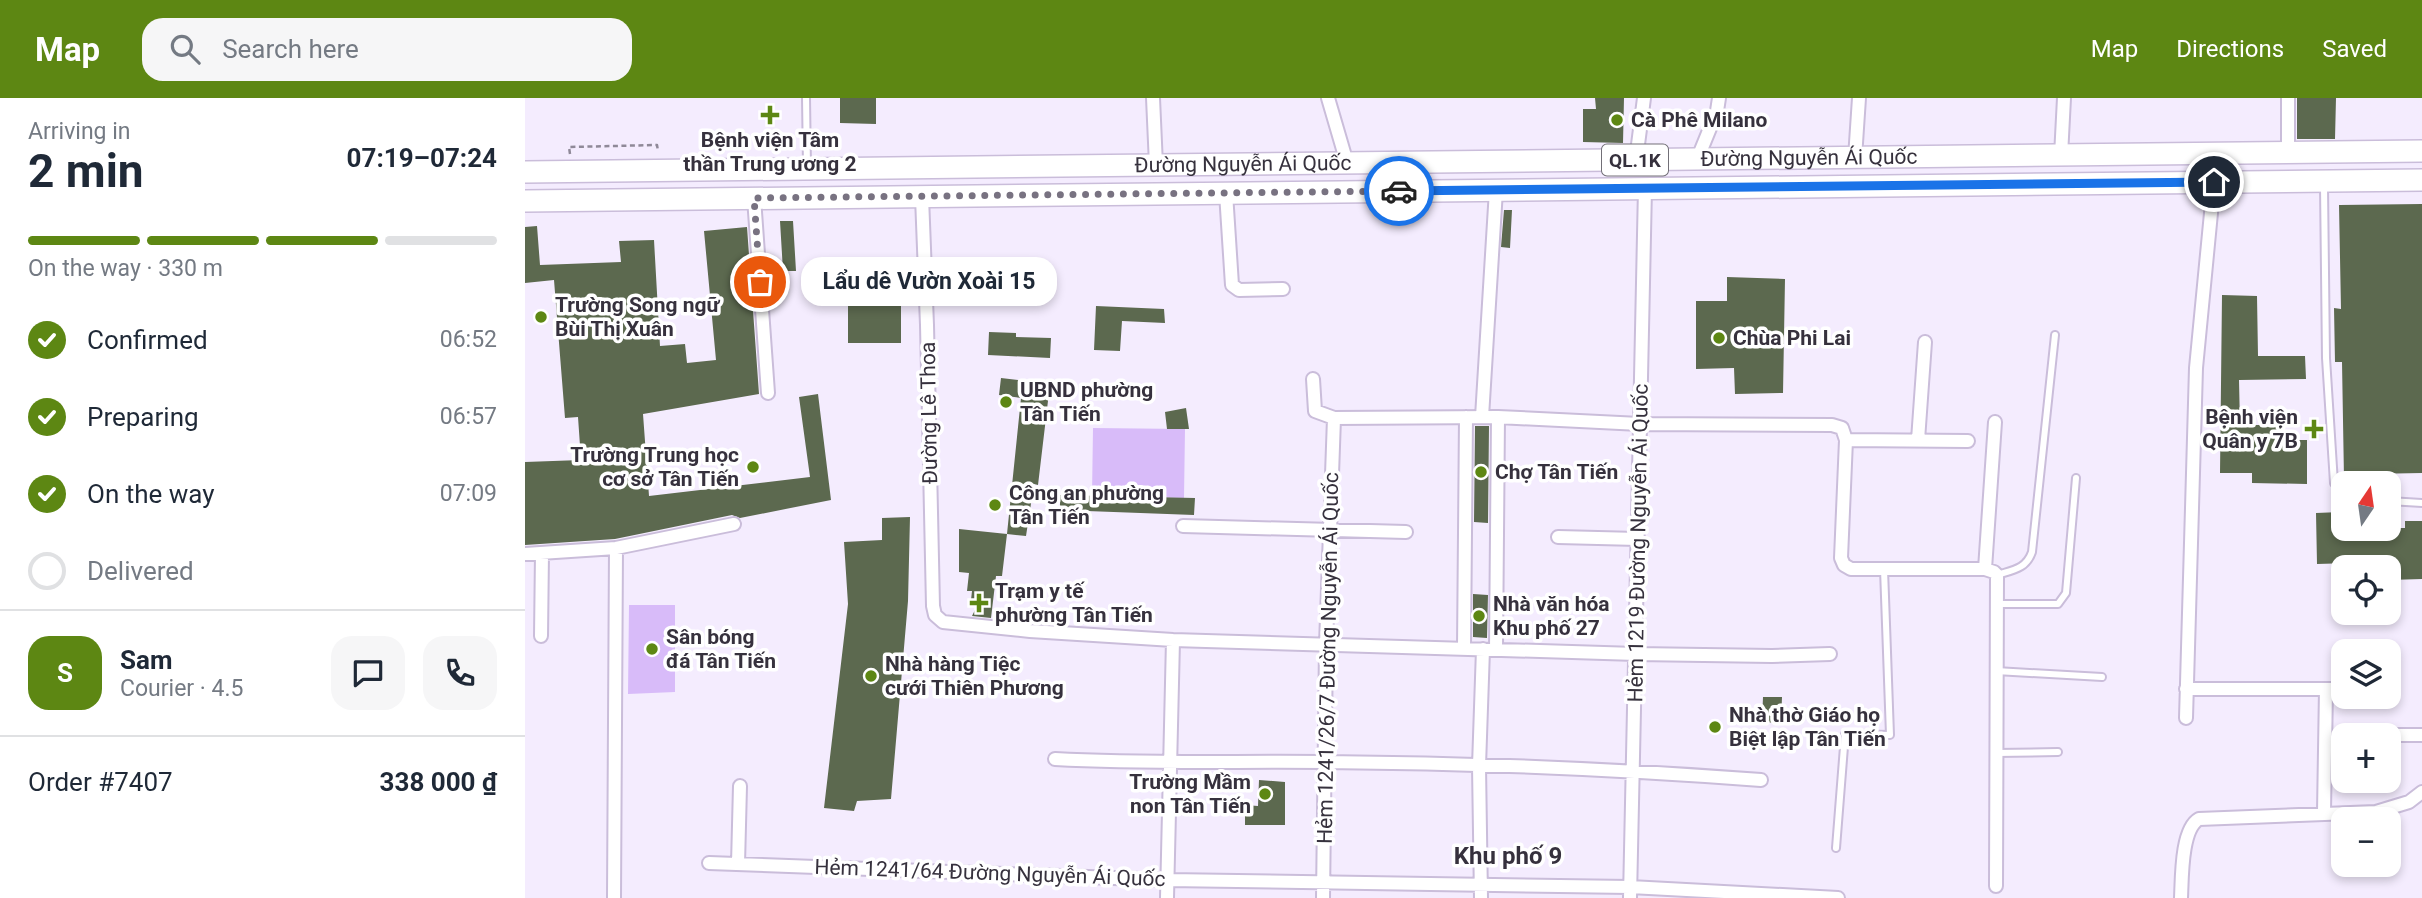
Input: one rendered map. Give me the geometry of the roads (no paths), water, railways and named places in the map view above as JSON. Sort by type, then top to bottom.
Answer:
[{"type":"main road","name":"Đường Nguyễn Ái Quốc","points":[[525,172],[2422,151]]},
{"type":"main road","points":[[2322,153],[2323,181]]},
{"type":"main road","points":[[921,168],[922,197]]},
{"type":"main road","name":"Đường Nguyễn Ái Quốc","points":[[525,201],[2422,180]]},
{"type":"street","points":[[1153,98],[1156,165]]},
{"type":"street","points":[[1328,98],[1347,163]]},
{"type":"street","points":[[1636,160],[1644,98]]},
{"type":"street","points":[[1697,160],[1717,111],[1719,98]]},
{"type":"street","points":[[1855,158],[1859,98]]},
{"type":"street","points":[[2061,156],[2064,98]]},
{"type":"street","points":[[2288,98],[2288,153]]},
{"type":"street","points":[[2186,718],[2197,358],[2214,182]]},
{"type":"street","name":"Hẻm 1219 Đường Nguyễn Ái Quốc","points":[[1630,892],[1645,188]]},
{"type":"street","points":[[1482,417],[1496,190]]},
{"type":"street","points":[[1226,193],[1231,285],[1239,290],[1283,289]]},
{"type":"street","name":"Đường Lê Thoa","points":[[922,197],[935,615],[946,624],[1173,640]]},
{"type":"street","points":[[754,198],[768,393]]},
{"type":"street","points":[[1919,440],[1925,342]]},
{"type":"street","points":[[1313,379],[1315,411],[1334,418],[1498,417],[1640,424],[1832,425],[1842,428],[1846,440],[1842,562],[1851,569],[1985,569],[1997,575],[1996,886]]},
{"type":"street","points":[[1464,648],[1466,417]]},
{"type":"street","points":[[1481,898],[1479,765],[1490,649],[1498,417]]},
{"type":"street","name":"Hẻm 1241/26/7 Đường Nguyễn Ái Quốc","points":[[1323,898],[1326,645],[1334,418]]},
{"type":"street","points":[[1985,569],[1995,422]]},
{"type":"street","points":[[1846,440],[1968,441]]},
{"type":"street","points":[[525,554],[616,548],[734,524]]},
{"type":"street","points":[[1183,526],[1406,532]]},
{"type":"street","points":[[1558,537],[1638,539]]},
{"type":"street","points":[[614,898],[616,548]]},
{"type":"street","points":[[541,636],[542,553]]},
{"type":"street","points":[[1167,898],[1173,640],[1636,654],[1830,654]]},
{"type":"street","points":[[2186,688],[2331,689],[2325,812]]},
{"type":"street","points":[[2401,735],[2422,735]]},
{"type":"street","points":[[1055,759],[1170,763],[1479,765],[1633,771],[1761,780]]},
{"type":"street","points":[[738,864],[740,786]]},
{"type":"street","points":[[2181,898],[2187,840],[2193,822],[2199,819],[2375,812],[2409,802],[2422,792]]},
{"type":"street","name":"Hẻm 1241/64 Đường Nguyễn Ái Quốc","points":[[709,863],[1168,880],[1481,884],[1630,892],[1838,898]]},
{"type":"lane","points":[[806,98],[807,169]]},
{"type":"lane","points":[[2323,181],[2326,358],[2333,471]]},
{"type":"lane","points":[[1997,575],[2022,568],[2029,562],[2032,552],[2055,335]]},
{"type":"lane","points":[[1997,604],[2044,606],[2058,604],[2063,599],[2066,593],[2076,478]]},
{"type":"lane","points":[[2401,502],[2422,503]]},
{"type":"lane","points":[[1836,848],[1845,734],[1890,735],[1884,569]]},
{"type":"lane","points":[[1996,671],[2102,677]]},
{"type":"lane","points":[[1996,753],[2058,752]]},
{"type":"place","name":"Bệnh viện Tâm thần Trung ương 2","points":[[770,115]]},
{"type":"place","name":"Cà Phê Milano","points":[[1617,120]]},
{"type":"place","name":"Lẩu dê Vườn Xoài 15","points":[[760,282]]},
{"type":"place","name":"Trường Song ngữ Bùi Thị Xuân","points":[[541,317]]},
{"type":"place","name":"Chùa Phi Lai","points":[[1719,338]]},
{"type":"place","name":"UBND phường Tân Tiến","points":[[1006,402]]},
{"type":"place","name":"Bệnh viện Quân y 7B","points":[[2314,429]]},
{"type":"place","name":"Trường Trung học cơ sở Tân Tiến","points":[[753,467]]},
{"type":"place","name":"Chợ Tân Tiến","points":[[1481,472]]},
{"type":"place","name":"Công an phường Tân Tiến","points":[[995,505]]},
{"type":"place","name":"Trạm y tế phường Tân Tiến","points":[[979,603]]},
{"type":"place","name":"Nhà văn hóa Khu phố 27","points":[[1479,616]]},
{"type":"place","name":"Sân bóng đá Tân Tiến","points":[[652,649]]},
{"type":"place","name":"Nhà hàng Tiệc cưới Thiên Phương","points":[[871,676]]},
{"type":"place","name":"Nhà thờ Giáo họ Biệt lập Tân Tiến","points":[[1715,727]]},
{"type":"place","name":"Trường Mầm non Tân Tiến","points":[[1265,794]]},
{"type":"district","name":"Khu phố 9","points":[[1508,856]]}]
